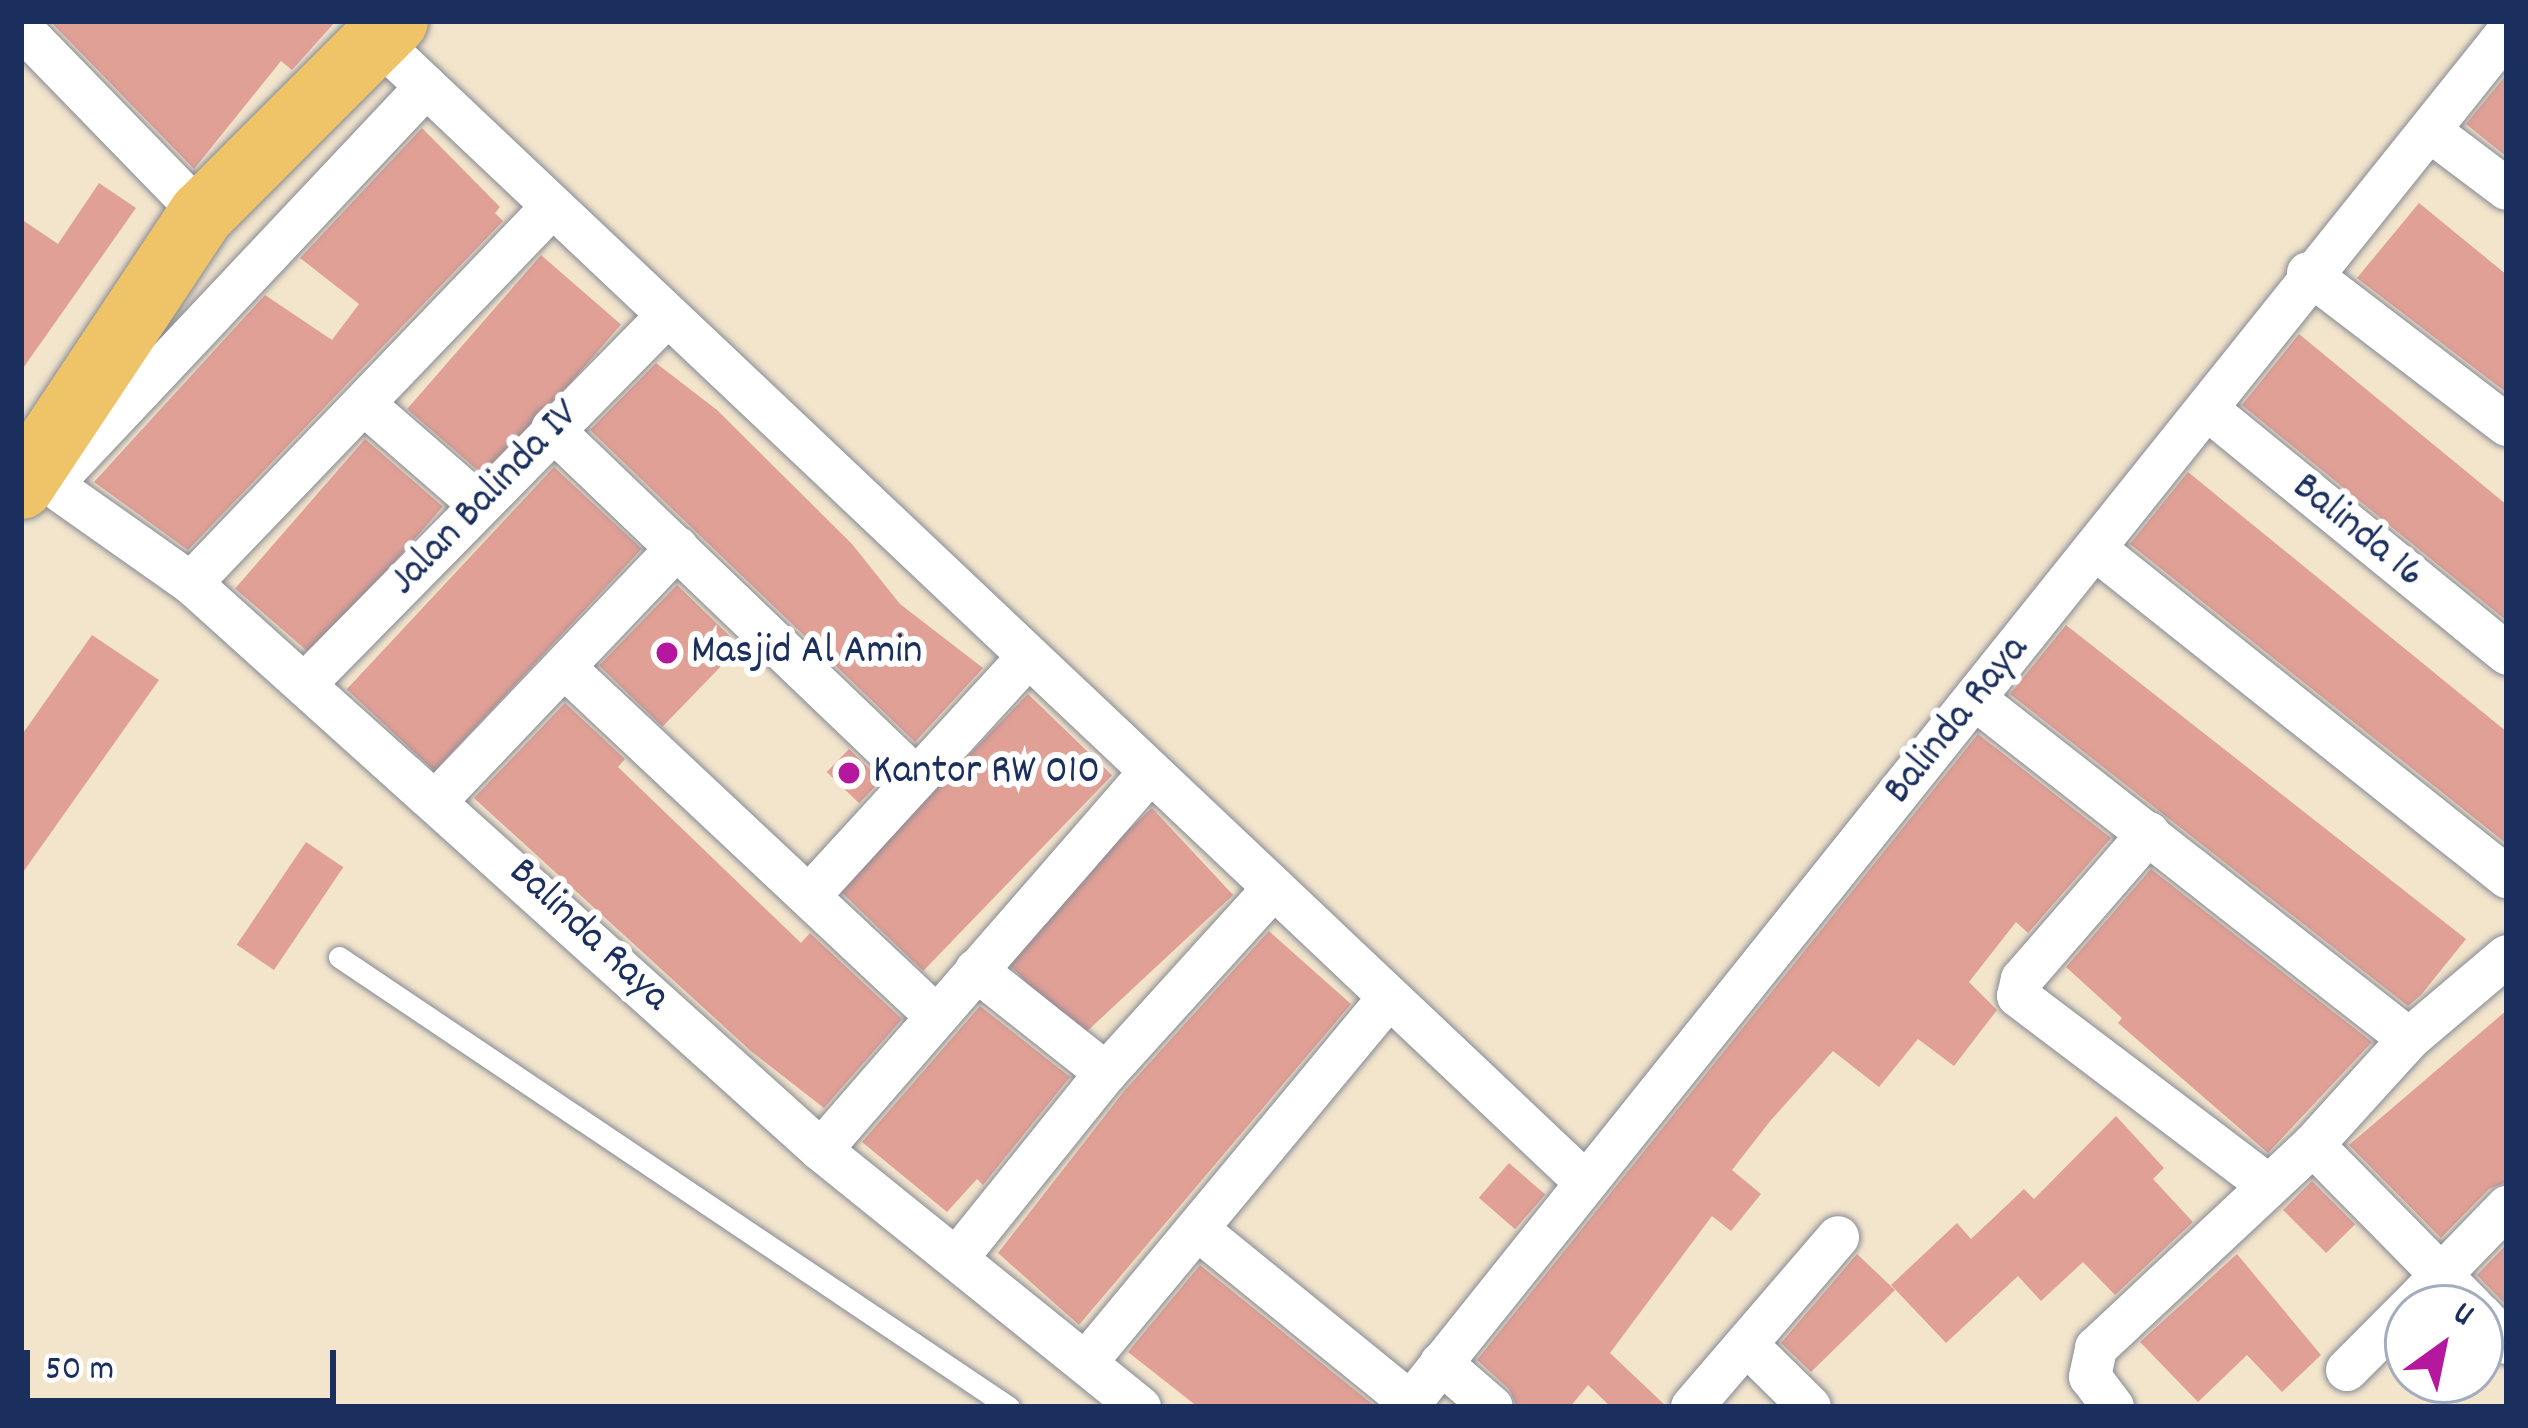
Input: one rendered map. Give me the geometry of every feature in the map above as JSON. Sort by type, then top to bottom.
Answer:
[{"type":"main road","points":[[36,480],[202,214],[386,30]]},
{"type":"street","points":[[21,28],[202,214]]},
{"type":"street","points":[[386,30],[426,87],[1586,1183]]},
{"type":"street","name":"Balinda Raya","points":[[1409,1405],[1975,699],[2099,552],[2308,273],[2507,33]]},
{"type":"street","points":[[36,480],[426,87]]},
{"type":"street","points":[[2430,131],[2507,189]]},
{"type":"street","points":[[190,583],[552,207]]},
{"type":"street","points":[[2308,273],[2507,425]]},
{"type":"street","name":"Jalan Balinda IV","points":[[306,683],[667,316]]},
{"type":"street","points":[[364,404],[480,505]]},
{"type":"street","name":"Balinda 16","points":[[2207,410],[2507,654]]},
{"type":"street","points":[[552,429],[916,778]]},
{"type":"street","name":"Balinda Raya","points":[[36,480],[190,583],[439,799],[821,1150],[1088,1360],[1140,1407]]},
{"type":"street","points":[[439,799],[677,548]]},
{"type":"street","points":[[2099,552],[2507,877]]},
{"type":"street","points":[[809,896],[1028,656]]},
{"type":"street","points":[[564,667],[936,1016]]},
{"type":"street","points":[[1975,699],[2409,1039]]},
{"type":"street","points":[[821,1150],[1150,772]]},
{"type":"street","points":[[2149,833],[2022,979],[2018,996],[2267,1184]]},
{"type":"street","points":[[958,1258],[1106,1073],[1274,888]]},
{"type":"street","points":[[2114,1407],[2090,1377],[2096,1348],[2313,1144],[2409,1039],[2507,956]]},
{"type":"street","points":[[976,970],[1106,1073]]},
{"type":"street","points":[[1088,1360],[1389,998]]},
{"type":"street","points":[[2313,1144],[2451,1284]]},
{"type":"street","points":[[2433,1284],[2507,1207]]},
{"type":"street","points":[[1197,1229],[1409,1405]]},
{"type":"street","points":[[1692,1407],[1838,1237]]},
{"type":"street","points":[[2347,1370],[2384,1334]]},
{"type":"street","points":[[1747,1345],[1810,1407]]},
{"type":"street","points":[[1441,1363],[1492,1407]]},
{"type":"lane","points":[[339,957],[1009,1407]]},
{"type":"building","points":[[50,21],[336,21],[292,70],[281,61],[194,169]]},
{"type":"building","points":[[2507,74],[2507,157],[2466,124]]},
{"type":"building","points":[[422,128],[500,207],[495,213],[503,221],[188,550],[94,482],[265,295],[332,340],[359,304],[300,258]]},
{"type":"building","points":[[99,183],[136,208],[21,371],[21,219],[58,244]]},
{"type":"building","points":[[2419,203],[2507,275],[2507,393],[2357,278]]},
{"type":"building","points":[[541,255],[621,325],[487,479],[407,409]]},
{"type":"building","points":[[2299,334],[2507,505],[2507,621],[2242,405]]},
{"type":"building","points":[[656,363],[717,410],[852,544],[900,604],[983,668],[915,742],[590,430]]},
{"type":"building","points":[[365,439],[443,507],[313,656],[235,588]]},
{"type":"building","points":[[554,467],[642,549],[434,771],[347,689]]},
{"type":"building","points":[[2188,472],[2507,732],[2507,844],[2130,544]]},
{"type":"building","name":"Masjid Al Amin","points":[[677,585],[740,646],[663,727],[599,666]]},
{"type":"building","points":[[2066,625],[2466,939],[2421,995],[2408,1006],[2010,694]]},
{"type":"building","points":[[92,635],[159,680],[21,875],[21,736]]},
{"type":"building","points":[[1028,694],[1112,775],[923,971],[839,890]]},
{"type":"building","points":[[565,703],[625,759],[618,767],[801,943],[810,933],[902,1019],[824,1108],[752,1052],[474,798]]},
{"type":"building","points":[[1978,734],[2111,838],[2028,933],[2016,922],[1969,982],[1997,1010],[1954,1066],[1918,1039],[1879,1087],[1833,1051],[1771,1120],[1732,1170],[1761,1194],[1731,1231],[1712,1216],[1610,1353],[1667,1407],[1611,1407],[1588,1385],[1570,1407],[1517,1407],[1509,1389],[1477,1360]]},
{"type":"building","name":"Kantor RW 010","points":[[849,749],[881,780],[859,803],[827,772]]},
{"type":"building","points":[[1152,808],[1233,895],[1079,1039],[998,952]]},
{"type":"building","points":[[306,842],[343,867],[274,970],[237,945]]},
{"type":"building","points":[[2151,869],[2372,1042],[2268,1153],[2118,1023],[2122,1018],[2066,967]]},
{"type":"building","points":[[1269,931],[1351,1004],[1079,1325],[998,1253],[1125,1090]]},
{"type":"building","points":[[980,1006],[1070,1077],[983,1185],[977,1179],[947,1212],[862,1142]]},
{"type":"building","points":[[2507,1010],[2507,1182],[2489,1189],[2441,1238],[2349,1145]]},
{"type":"building","points":[[2116,1116],[2164,1168],[2153,1179],[2193,1222],[2115,1295],[2083,1262],[2041,1301],[2018,1276],[1946,1343],[1891,1285],[1957,1223],[1971,1239],[2024,1189],[2034,1199]]},
{"type":"building","points":[[1509,1163],[1545,1194],[1515,1229],[1479,1198]]},
{"type":"building","points":[[2312,1181],[2355,1224],[2326,1253],[2283,1210]]},
{"type":"building","points":[[2507,1244],[2507,1306],[2504,1284],[2486,1284],[2477,1275]]},
{"type":"building","points":[[1857,1254],[1895,1290],[1811,1372],[1781,1343]]},
{"type":"building","points":[[2237,1254],[2321,1355],[2282,1392],[2247,1355],[2198,1402],[2140,1342]]},
{"type":"building","points":[[1200,1265],[1376,1407],[1198,1407],[1128,1352]]},
{"type":"place","name":"Masjid Al Amin","points":[[667,653]]},
{"type":"place","name":"Kantor RW 010","points":[[849,773]]}]
